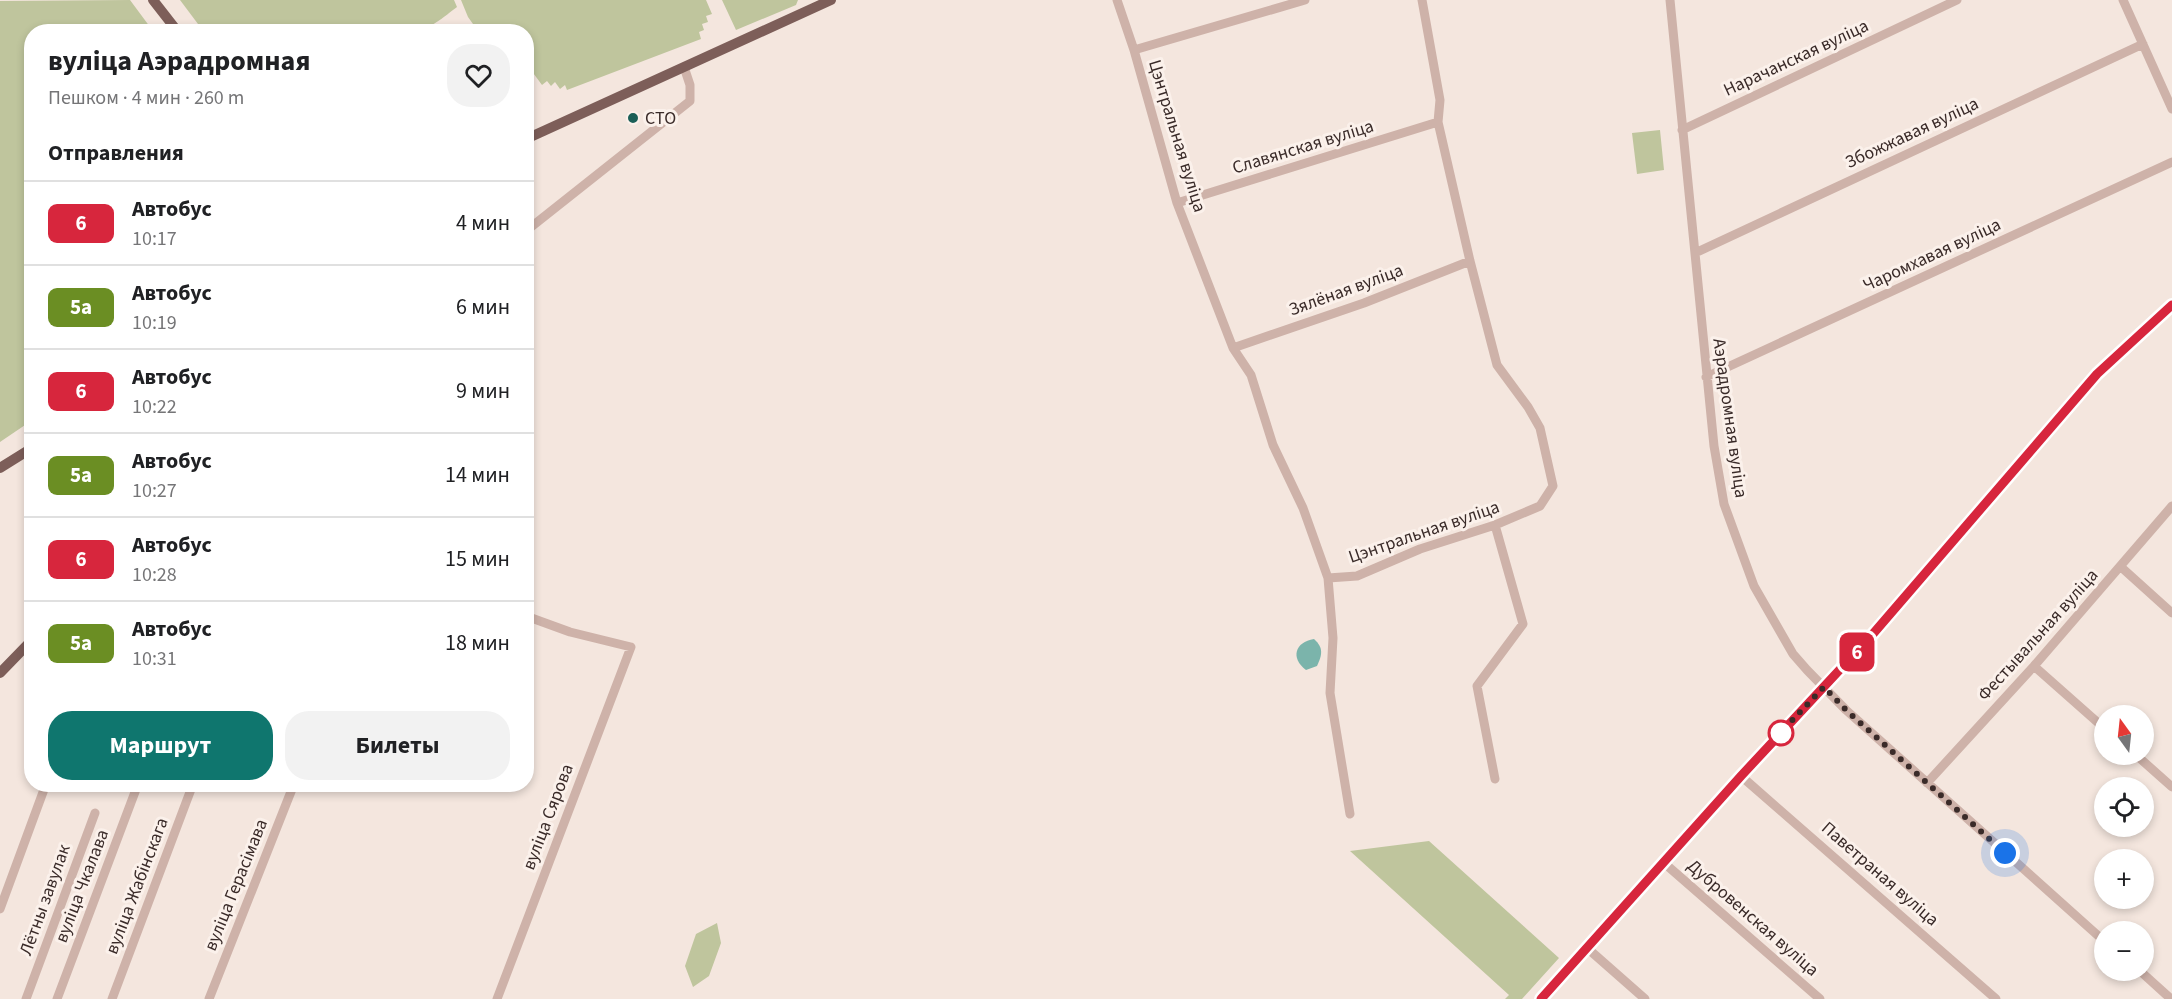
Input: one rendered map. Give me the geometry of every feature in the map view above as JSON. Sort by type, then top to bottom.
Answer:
[{"type":"main road","points":[[153,0],[172,24]]},
{"type":"main road","points":[[534,135],[831,0]]},
{"type":"main road","points":[[0,468],[24,453]]},
{"type":"main road","points":[[0,673],[24,648]]},
{"type":"street","name":"Цэнтральная вуліца","points":[[1117,0],[1134,50],[1177,203],[1233,348],[1251,375],[1273,445],[1303,508],[1328,578],[1357,576],[1420,549],[1495,525],[1540,507],[1553,486],[1540,428],[1528,407],[1497,365],[1438,122],[1440,100],[1422,0]]},
{"type":"street","points":[[1134,50],[1305,0]]},
{"type":"street","name":"Аэрадромная вуліца","points":[[1670,0],[1714,446],[1724,504],[1754,586],[1793,654],[1846,710],[2094,931]]},
{"type":"street","name":"Нарачанская вуліца","points":[[1683,130],[1957,0]]},
{"type":"street","points":[[2123,0],[2172,109]]},
{"type":"street","name":"Збожжавая вуліца","points":[[1695,253],[2142,44]]},
{"type":"street","points":[[534,225],[690,101],[690,85],[684,67]]},
{"type":"street","name":"Славянская вуліца","points":[[1177,203],[1438,122]]},
{"type":"street","name":"Чаромхавая вуліца","points":[[1706,377],[2172,162]]},
{"type":"street","name":"Зялёная вуліца","points":[[1233,348],[1364,303],[1470,261]]},
{"type":"street","points":[[1541,999],[1741,776],[1872,635],[2097,374],[2172,305]]},
{"type":"street","name":"Фестывальная вуліца","points":[[1927,783],[2034,666],[2172,506]]},
{"type":"street","points":[[1495,525],[1523,624],[1477,686],[1495,779]]},
{"type":"street","points":[[2121,567],[2172,613]]},
{"type":"street","points":[[1328,578],[1333,638],[1330,693],[1350,814]]},
{"type":"street","name":"вуліца Сярова","points":[[496,999],[631,647],[570,632],[534,619]]},
{"type":"street","points":[[2034,666],[2094,719]]},
{"type":"street","points":[[2147,765],[2172,787]]},
{"type":"street","name":"Паветраная вуліца","points":[[1741,776],[1996,999]]},
{"type":"street","points":[[0,909],[43,792]]},
{"type":"street","name":"вуліца Чкалава","points":[[57,999],[135,792]]},
{"type":"street","name":"вуліца Жабінскага","points":[[112,999],[190,792]]},
{"type":"street","name":"вуліца Герасімава","points":[[209,999],[291,792]]},
{"type":"street","name":"Лётны завулак","points":[[26,999],[95,813]]},
{"type":"street","name":"Дубровенская вуліца","points":[[1664,861],[1820,999]]},
{"type":"street","points":[[1586,947],[1645,999]]},
{"type":"street","points":[[2151,981],[2171,999]]},
{"type":"green space","points":[[130,0],[148,24],[24,24],[24,426],[0,442],[0,1]]},
{"type":"green space","points":[[180,0],[454,0],[457,7],[433,24],[198,24]]},
{"type":"green space","points":[[461,0],[706,0],[712,14],[706,16],[708,22],[702,24],[704,30],[699,32],[701,39],[567,90],[565,85],[560,89],[555,82],[551,86],[547,81],[542,85],[534,74],[534,24],[473,24]]},
{"type":"green space","points":[[722,0],[798,0],[796,5],[736,30]]},
{"type":"green space","points":[[1660,130],[1664,170],[1637,174],[1632,133]]},
{"type":"green space","points":[[1429,841],[1559,958],[1522,999],[1505,999],[1509,995],[1350,851]]},
{"type":"green space","points":[[717,923],[721,943],[709,976],[693,987],[685,966],[696,934]]},
{"type":"water","points":[[1314,639],[1321,649],[1320,658],[1317,666],[1306,670],[1298,661],[1297,651],[1302,643]]},
{"type":"bus line","name":"6","points":[[1541,999],[1741,776],[1872,635],[2097,374],[2172,305]]},
{"type":"place","name":"СТО","points":[[633,118]]},
{"type":"route","points":[[1781,733],[1779,734],[1824,687],[1846,710],[2005,853]]}]
